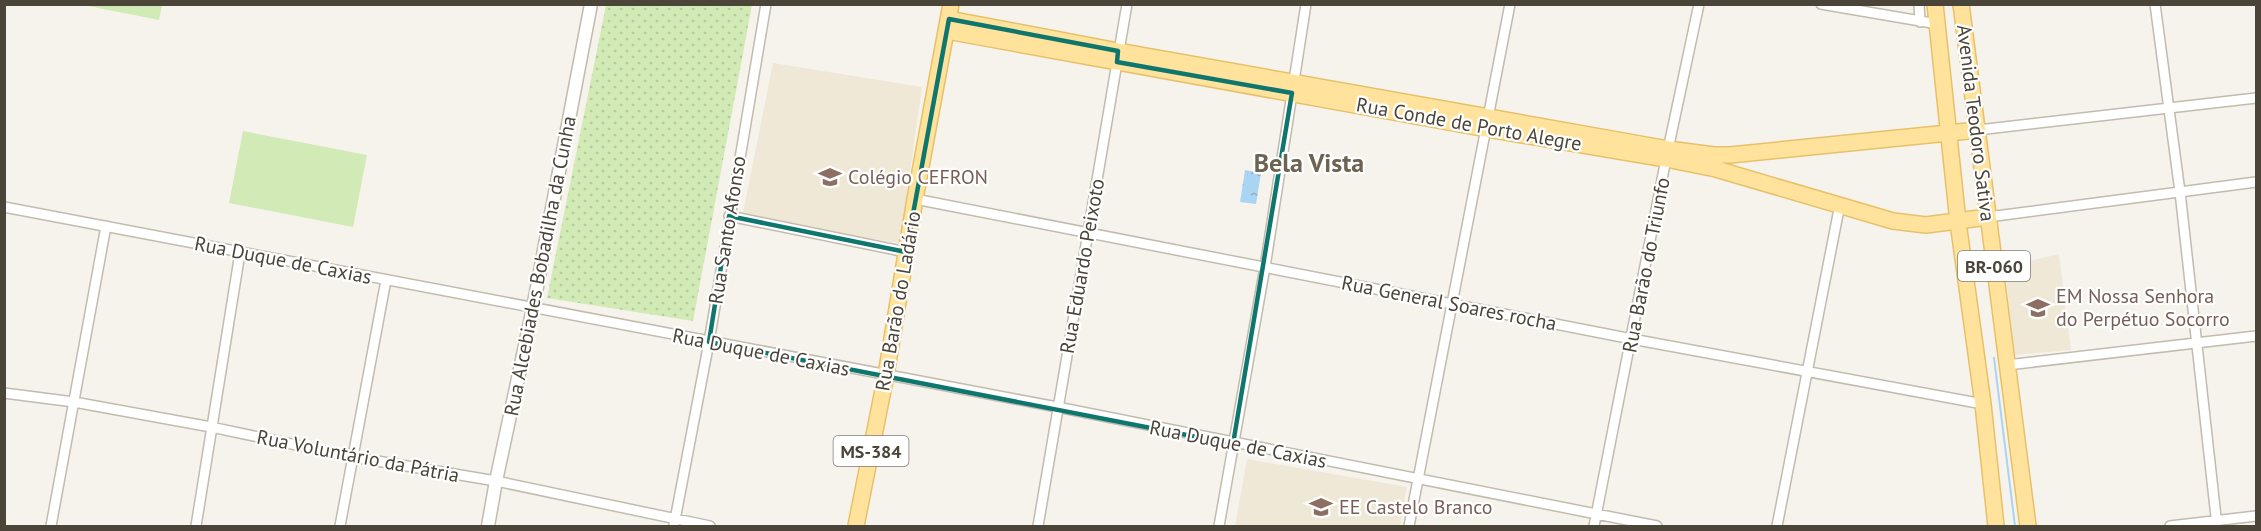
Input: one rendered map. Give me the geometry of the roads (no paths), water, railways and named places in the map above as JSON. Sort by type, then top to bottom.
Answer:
[{"type":"main road","name":"Avenida Teodoro Sativa","points":[[1935,4],[1958,222],[1983,404],[1996,526]]},
{"type":"main road","name":"Avenida Teodoro Sativa","points":[[1961,4],[2028,526]]},
{"type":"main road","name":"Rua Conde de Porto Alegre","points":[[949,18],[1117,57],[1667,154],[1893,221],[1926,225],[1988,218]]},
{"type":"main road","name":"Rua Barão do Ladário","points":[[856,526],[886,375],[915,199],[949,18]]},
{"type":"main road","name":"Rua Conde de Porto Alegre","points":[[1667,154],[1730,155],[1978,130]]},
{"type":"street","name":"Rua Alcebiades Bobadilha da Cunha","points":[[488,526],[533,308],[591,4]]},
{"type":"street","name":"Rua Santo Afonso","points":[[674,523],[709,342],[766,4]]},
{"type":"street","name":"Rua Eduardo Peixoto","points":[[1038,526],[1127,4]]},
{"type":"street","points":[[1219,526],[1264,267],[1306,4]]},
{"type":"street","points":[[1409,526],[1510,4]]},
{"type":"street","name":"Rua Barão do Triunfo","points":[[1594,526],[1699,4]]},
{"type":"street","points":[[1821,4],[1938,24]]},
{"type":"street","points":[[1919,4],[1920,22]]},
{"type":"street","points":[[2155,4],[2180,192],[2195,344],[2217,524]]},
{"type":"street","points":[[1978,130],[2256,98]]},
{"type":"street","points":[[1988,218],[2256,182]]},
{"type":"street","name":"Rua General Soares rocha","points":[[915,199],[1632,339],[1983,404]]},
{"type":"street","points":[[1777,526],[1840,204]]},
{"type":"street","name":"Rua Duque de Caxias","points":[[4,207],[1057,407],[1233,444],[1658,526]]},
{"type":"street","points":[[729,216],[906,252]]},
{"type":"street","points":[[51,526],[106,226]]},
{"type":"street","points":[[195,526],[240,253]]},
{"type":"street","points":[[340,526],[386,280]]},
{"type":"street","points":[[2007,365],[2256,336]]},
{"type":"street","name":"Rua Voluntário da Pátria","points":[[4,393],[74,402],[211,427],[352,457],[496,481],[674,523],[710,526]]},
{"type":"street","points":[[2170,526],[2217,524],[2256,516]]},
{"type":"water","points":[[1245,170],[1261,173],[1256,204],[1240,202]]},
{"type":"waterway","points":[[1994,358],[2015,526]]},
{"type":"place","name":"Colégio CEFRON","points":[[830,177]]},
{"type":"place","name":"EM Nossa Senhora do Perpétuo Socorro","points":[[2038,308]]},
{"type":"place","name":"EE Castelo Branco","points":[[1321,507]]},
{"type":"district","name":"Bela Vista","points":[[1309,162]]}]
